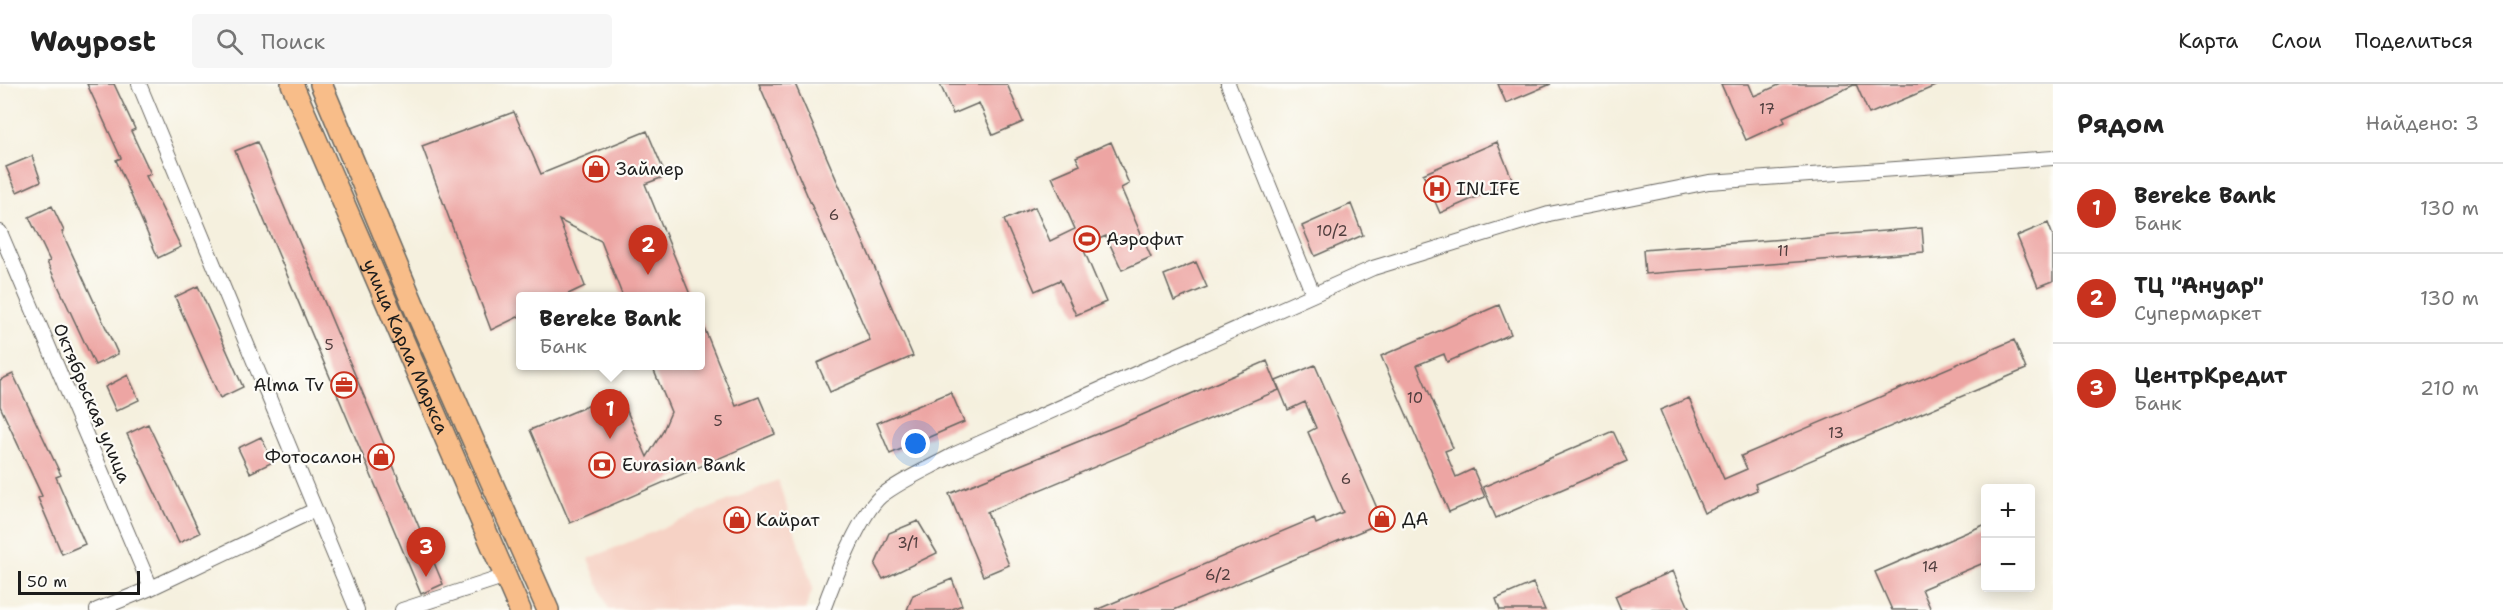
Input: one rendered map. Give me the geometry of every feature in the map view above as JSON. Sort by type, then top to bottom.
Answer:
[{"type":"main road","name":"улица Карла Маркса","points":[[292,84],[520,610]]},
{"type":"main road","name":"улица Карла Маркса","points":[[321,84],[413,304],[548,610]]},
{"type":"street","points":[[139,84],[357,610]]},
{"type":"street","points":[[1228,84],[1312,294]]},
{"type":"street","points":[[823,610],[855,534],[879,498],[894,487],[953,455],[1373,268],[1549,214],[1709,182],[2053,158]]},
{"type":"street","name":"Октябрьская улица","points":[[0,232],[151,588]]},
{"type":"street","points":[[97,610],[151,588],[315,510]]},
{"type":"street","points":[[402,610],[506,576]]},
{"type":"shaded area","name":"Кайрат","points":[[778,480],[813,588],[805,610],[609,610],[588,559]]},
{"type":"building","points":[[87,84],[114,84],[135,129],[131,131],[151,174],[146,176],[181,247],[158,258],[116,160],[121,158]]},
{"type":"building","points":[[759,84],[795,84],[913,356],[830,392],[817,363],[870,340]]},
{"type":"building","points":[[940,84],[1007,84],[1023,122],[993,135],[979,103],[953,114]]},
{"type":"building","points":[[1498,84],[1551,84],[1506,103]]},
{"type":"building","points":[[1721,84],[1749,84],[1754,96],[1781,84],[1856,84],[1783,117],[1785,122],[1746,140]]},
{"type":"building","points":[[1856,84],[1940,84],[1869,114]]},
{"type":"building","points":[[514,112],[541,174],[647,131],[666,176],[645,184],[689,292],[621,292],[601,241],[559,220],[585,286],[572,292],[516,292],[516,318],[491,330],[422,146]]},
{"type":"building","points":[[257,142],[443,584],[421,594],[235,151]]},
{"type":"building","points":[[1111,142],[1129,184],[1121,188],[1151,257],[1122,270],[1106,236],[1082,246],[1106,302],[1076,315],[1060,280],[1035,291],[1004,220],[1035,207],[1050,241],[1075,229],[1052,177],[1080,165],[1076,157]]},
{"type":"building","points":[[1497,142],[1513,181],[1440,213],[1423,174]]},
{"type":"building","points":[[32,156],[41,181],[17,192],[6,167]]},
{"type":"building","points":[[1351,204],[1363,235],[1315,256],[1302,226]]},
{"type":"building","points":[[52,206],[118,354],[95,365],[47,262],[50,261],[29,217]]},
{"type":"building","points":[[2048,223],[2053,236],[2053,281],[2038,287],[2017,236]]},
{"type":"building","points":[[1922,228],[1924,252],[1645,274],[1643,250]]},
{"type":"building","points":[[1196,262],[1207,287],[1174,301],[1164,275]]},
{"type":"building","points":[[198,286],[243,387],[220,398],[175,297]]},
{"type":"building","points":[[1499,305],[1511,334],[1447,362],[1444,354],[1417,365],[1453,448],[1445,451],[1456,477],[1473,469],[1485,497],[1449,512],[1381,356]]},
{"type":"building","points":[[705,330],[736,406],[759,397],[775,434],[570,523],[530,430],[619,393],[647,457],[662,433],[671,412],[654,370],[705,370]]},
{"type":"building","points":[[2014,340],[2026,369],[1755,484],[1757,490],[1704,513],[1660,410],[1689,398],[1724,479],[1747,469],[1741,456]]},
{"type":"building","points":[[1267,361],[1279,390],[987,512],[1009,565],[983,576],[949,494],[1119,425]]},
{"type":"building","points":[[1315,365],[1383,522],[1174,610],[1096,610],[1314,518],[1316,524],[1343,512],[1308,432],[1316,428],[1305,402],[1288,410],[1276,381]]},
{"type":"building","points":[[13,374],[61,475],[56,477],[85,544],[62,554],[38,498],[42,496],[0,406],[0,380]]},
{"type":"building","points":[[128,375],[139,400],[116,411],[105,387]]},
{"type":"building","points":[[951,392],[964,422],[890,454],[877,423]]},
{"type":"building","points":[[148,424],[200,533],[179,543],[127,434]]},
{"type":"building","points":[[1613,431],[1627,461],[1496,518],[1483,487]]},
{"type":"building","points":[[261,437],[273,462],[250,473],[238,448]]},
{"type":"building","points":[[918,521],[937,553],[883,579],[875,565],[889,533]]},
{"type":"building","points":[[1981,526],[1981,564],[1922,589],[1931,610],[1892,610],[1875,572]]},
{"type":"building","points":[[1673,571],[1690,610],[1621,610],[1615,596]]},
{"type":"building","points":[[952,579],[962,605],[950,610],[907,610],[913,595]]},
{"type":"building","points":[[1533,583],[1545,610],[1500,610],[1496,599]]},
{"type":"place","name":"Займер","points":[[596,169]]},
{"type":"place","name":"INLIFE","points":[[1437,189]]},
{"type":"place","name":"Аэрофит","points":[[1087,239]]},
{"type":"place","name":"ТЦ \"Ануар\"","points":[[648,275]]},
{"type":"place","name":"Alma Tv","points":[[344,385]]},
{"type":"place","name":"Bereke Bank","points":[[610,439]]},
{"type":"place","name":"Фотосалон","points":[[381,457]]},
{"type":"place","name":"Eurasian Bank","points":[[602,465]]},
{"type":"place","name":"ДА","points":[[1382,519]]},
{"type":"place","name":"Кайрат","points":[[737,520]]},
{"type":"place","name":"ЦентрКредит","points":[[426,577]]}]
